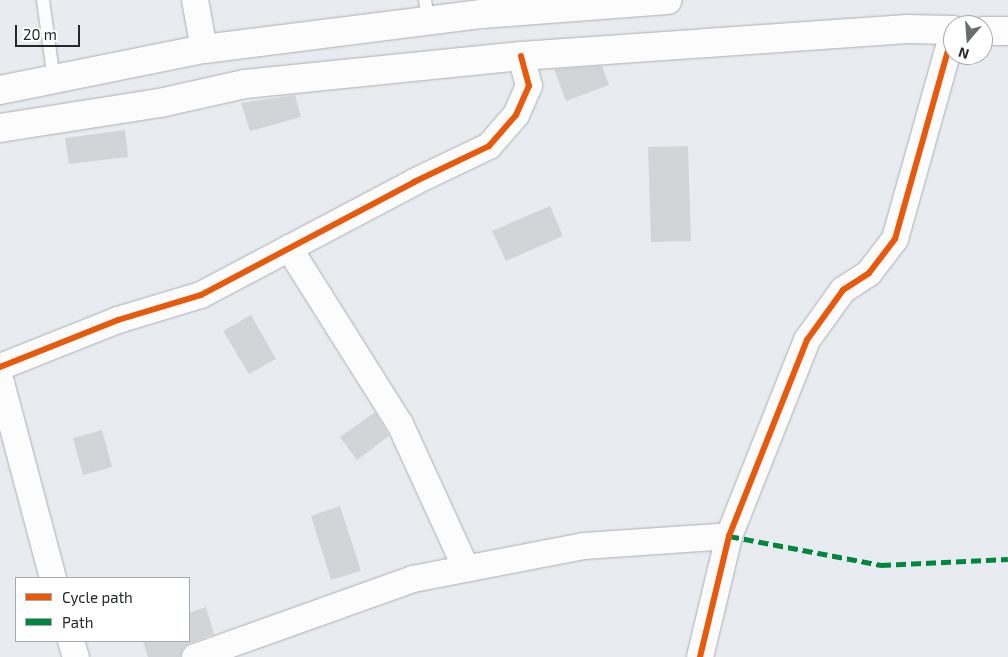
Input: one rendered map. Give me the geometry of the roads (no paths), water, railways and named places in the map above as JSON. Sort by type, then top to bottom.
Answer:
[{"type":"highway","points":[[0,90],[204,49],[427,10],[667,0]]},
{"type":"highway","points":[[0,128],[160,103],[245,84],[521,56],[907,29],[943,31]]},
{"type":"highway","points":[[993,31],[1008,31]]},
{"type":"street","points":[[195,0],[204,49]]},
{"type":"street","points":[[0,367],[118,320],[201,295],[288,248],[489,146],[516,115],[529,86],[521,56]]},
{"type":"street","points":[[700,657],[729,536],[807,340],[843,290],[869,273],[894,239],[943,65]]},
{"type":"street","points":[[288,248],[400,424],[466,568]]},
{"type":"street","points":[[0,379],[53,577]]},
{"type":"street","points":[[195,657],[412,579],[584,546],[729,536]]},
{"type":"street","points":[[71,642],[76,657]]},
{"type":"lane","points":[[43,0],[54,80]]}]
